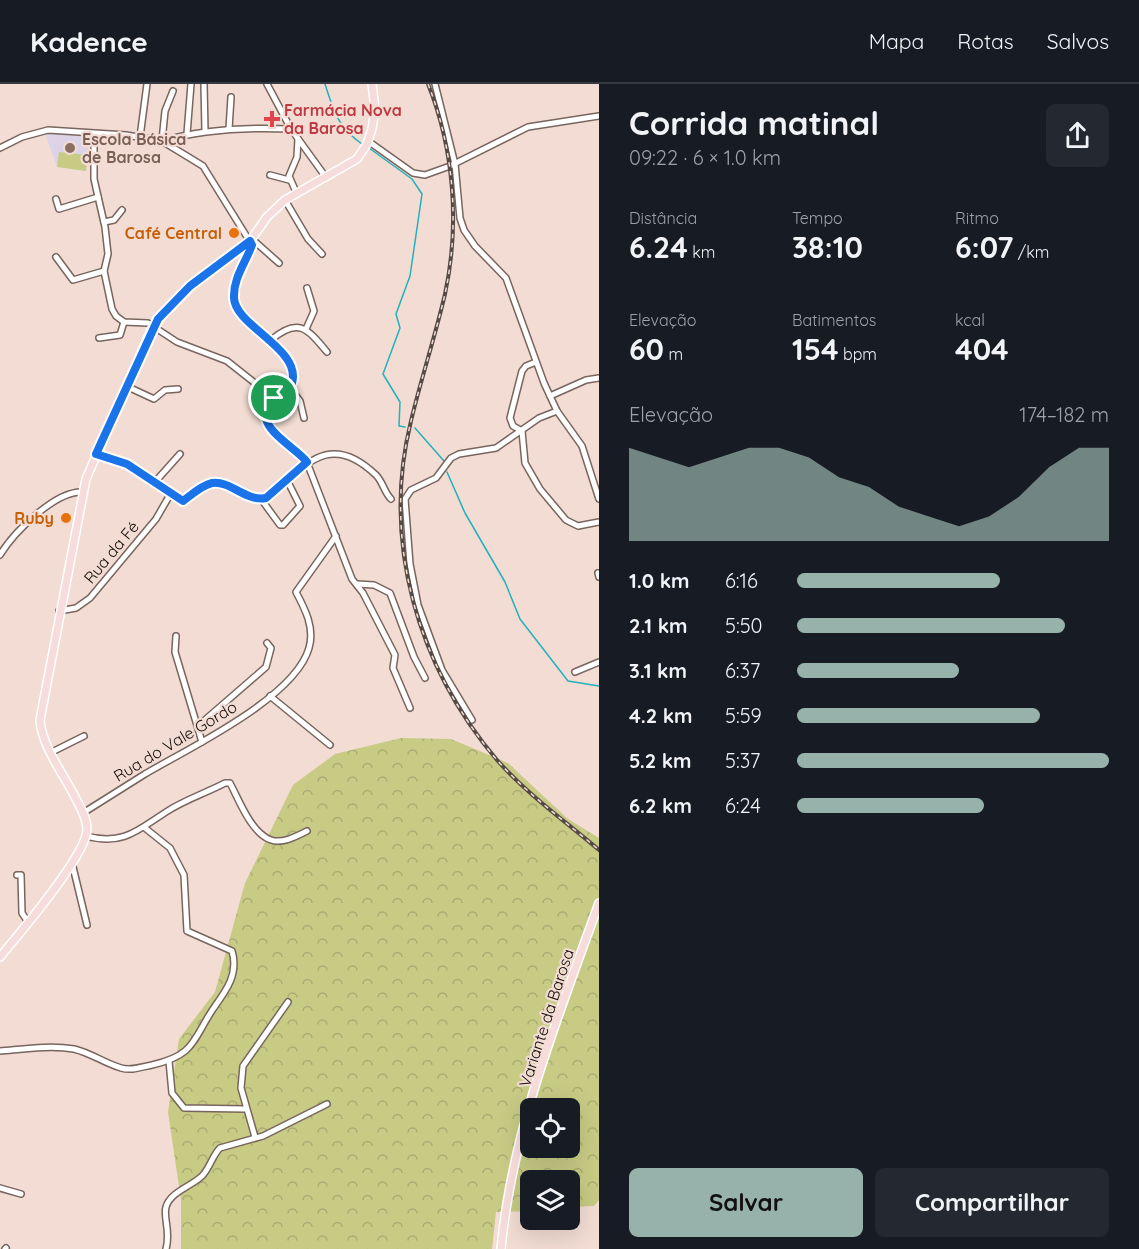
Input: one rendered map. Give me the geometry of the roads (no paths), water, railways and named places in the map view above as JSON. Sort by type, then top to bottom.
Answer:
[{"type":"main road","points":[[0,957],[70,865],[82,847],[86,836],[83,813],[52,752],[40,720],[83,492],[96,454],[153,326],[190,286],[251,240],[267,217],[285,200],[325,176],[351,164],[366,145],[375,114],[372,84]]},
{"type":"main road","name":"Variante da Barosa","points":[[501,1249],[510,1185],[525,1126],[599,903]]},
{"type":"street","points":[[140,137],[147,84]]},
{"type":"street","points":[[187,134],[191,84]]},
{"type":"street","points":[[204,84],[205,131]]},
{"type":"street","points":[[267,84],[291,129],[325,176]]},
{"type":"street","points":[[435,84],[455,164],[460,218],[464,230],[482,254],[506,278],[550,396],[557,411],[582,446],[599,499]]},
{"type":"street","points":[[162,141],[165,111],[173,90]]},
{"type":"street","points":[[229,129],[231,97]]},
{"type":"street","points":[[366,145],[419,175],[455,164],[528,127],[599,116]]},
{"type":"street","points":[[162,141],[205,131],[291,129]]},
{"type":"street","points":[[0,148],[43,131],[140,137],[162,141],[202,166],[251,240],[279,263]]},
{"type":"street","points":[[94,134],[93,171],[104,222],[108,254],[104,271],[112,309],[124,322],[153,326],[177,342],[227,361],[274,398]]},
{"type":"street","points":[[289,180],[297,157],[298,139]]},
{"type":"street","points":[[270,175],[289,180],[296,192]]},
{"type":"street","points":[[56,199],[59,209],[98,197]]},
{"type":"street","points":[[285,200],[309,239],[322,254]]},
{"type":"street","points":[[104,222],[114,220],[122,210]]},
{"type":"street","points":[[251,240],[252,245],[241,266],[234,291],[235,304],[243,316],[271,340],[292,370],[293,380],[289,387],[274,398],[266,412],[267,424],[307,462],[352,579],[395,655],[393,668],[410,708]]},
{"type":"street","points":[[56,257],[73,280],[104,271]]},
{"type":"street","points":[[306,329],[314,311],[307,288]]},
{"type":"street","points":[[99,338],[120,334],[124,322]]},
{"type":"street","points":[[271,340],[285,329],[295,327],[306,329],[327,352]]},
{"type":"street","points":[[522,431],[513,426],[510,418],[522,371],[526,366],[536,362]]},
{"type":"street","points":[[550,396],[586,380],[599,378]]},
{"type":"street","points":[[126,386],[154,399],[165,390],[178,389]]},
{"type":"street","points":[[289,387],[300,401],[304,418]]},
{"type":"street","points":[[472,720],[442,670],[418,605],[410,564],[405,499],[411,490],[436,478],[452,458],[496,448],[539,418],[557,411]]},
{"type":"street","points":[[522,431],[525,463],[540,489],[566,520],[578,526],[599,522]]},
{"type":"street","points":[[261,499],[307,462],[326,453],[345,456],[374,474],[391,499]]},
{"type":"street","points":[[96,454],[127,464],[183,501],[209,483],[219,483],[261,499],[280,525],[283,525],[300,506],[287,480]]},
{"type":"street","points":[[155,483],[180,454]]},
{"type":"street","points":[[0,555],[22,525],[63,494],[83,492]]},
{"type":"street","name":"Rua da Fé","points":[[60,611],[69,611],[84,604],[156,519],[171,493]]},
{"type":"street","name":"Rua do Vale Gordo","points":[[83,813],[202,742],[270,696],[301,668],[310,647],[310,624],[296,592],[336,536]]},
{"type":"street","points":[[356,583],[374,585],[390,593],[414,657],[425,678]]},
{"type":"street","points":[[176,636],[175,652],[202,742]]},
{"type":"street","points":[[198,726],[266,668],[271,648],[267,643]]},
{"type":"street","points":[[575,672],[599,663]]},
{"type":"street","points":[[270,696],[330,746]]},
{"type":"street","points":[[52,752],[84,736]]},
{"type":"street","points":[[86,836],[122,839],[145,828],[168,810],[225,783],[230,783],[247,815],[260,832],[272,841],[288,840],[307,831]]},
{"type":"street","points":[[0,1051],[70,1049],[88,1053],[123,1068],[135,1069],[169,1061],[192,1046],[202,1031],[233,977],[235,959],[232,951],[187,931],[184,875],[170,848],[145,828]]},
{"type":"street","points":[[70,865],[73,867],[87,925]]},
{"type":"street","points":[[17,875],[21,875],[21,908],[28,922]]},
{"type":"street","points":[[21,908],[34,915]]},
{"type":"street","points":[[255,1137],[241,1088],[243,1066],[288,1002]]},
{"type":"street","points":[[169,1061],[172,1093],[184,1108],[246,1109]]},
{"type":"street","points":[[166,1249],[170,1236],[165,1209],[168,1202],[202,1176],[220,1148],[263,1136],[327,1104]]},
{"type":"street","points":[[0,1188],[21,1194]]},
{"type":"waterway","points":[[325,84],[342,125],[362,144]]},
{"type":"waterway","points":[[369,148],[412,179],[422,194],[410,276],[396,314],[400,328],[383,374],[400,402],[399,426],[405,427]]},
{"type":"waterway","points":[[415,428],[444,461]]},
{"type":"waterway","points":[[447,472],[465,513],[505,582],[520,619],[568,681],[599,686]]},
{"type":"railway","points":[[428,84],[444,135],[449,161],[453,214],[450,268],[445,294],[411,421],[403,466],[401,512],[404,557],[413,601],[427,644],[446,685],[469,724],[497,760],[533,796],[599,850]]},
{"type":"place","name":"Farmácia Nova da Barosa","points":[[272,119]]},
{"type":"place","name":"Escola Básica de Barosa","points":[[70,148]]},
{"type":"place","name":"Café Central","points":[[234,233]]},
{"type":"place","name":"Ruby","points":[[66,518]]}]
